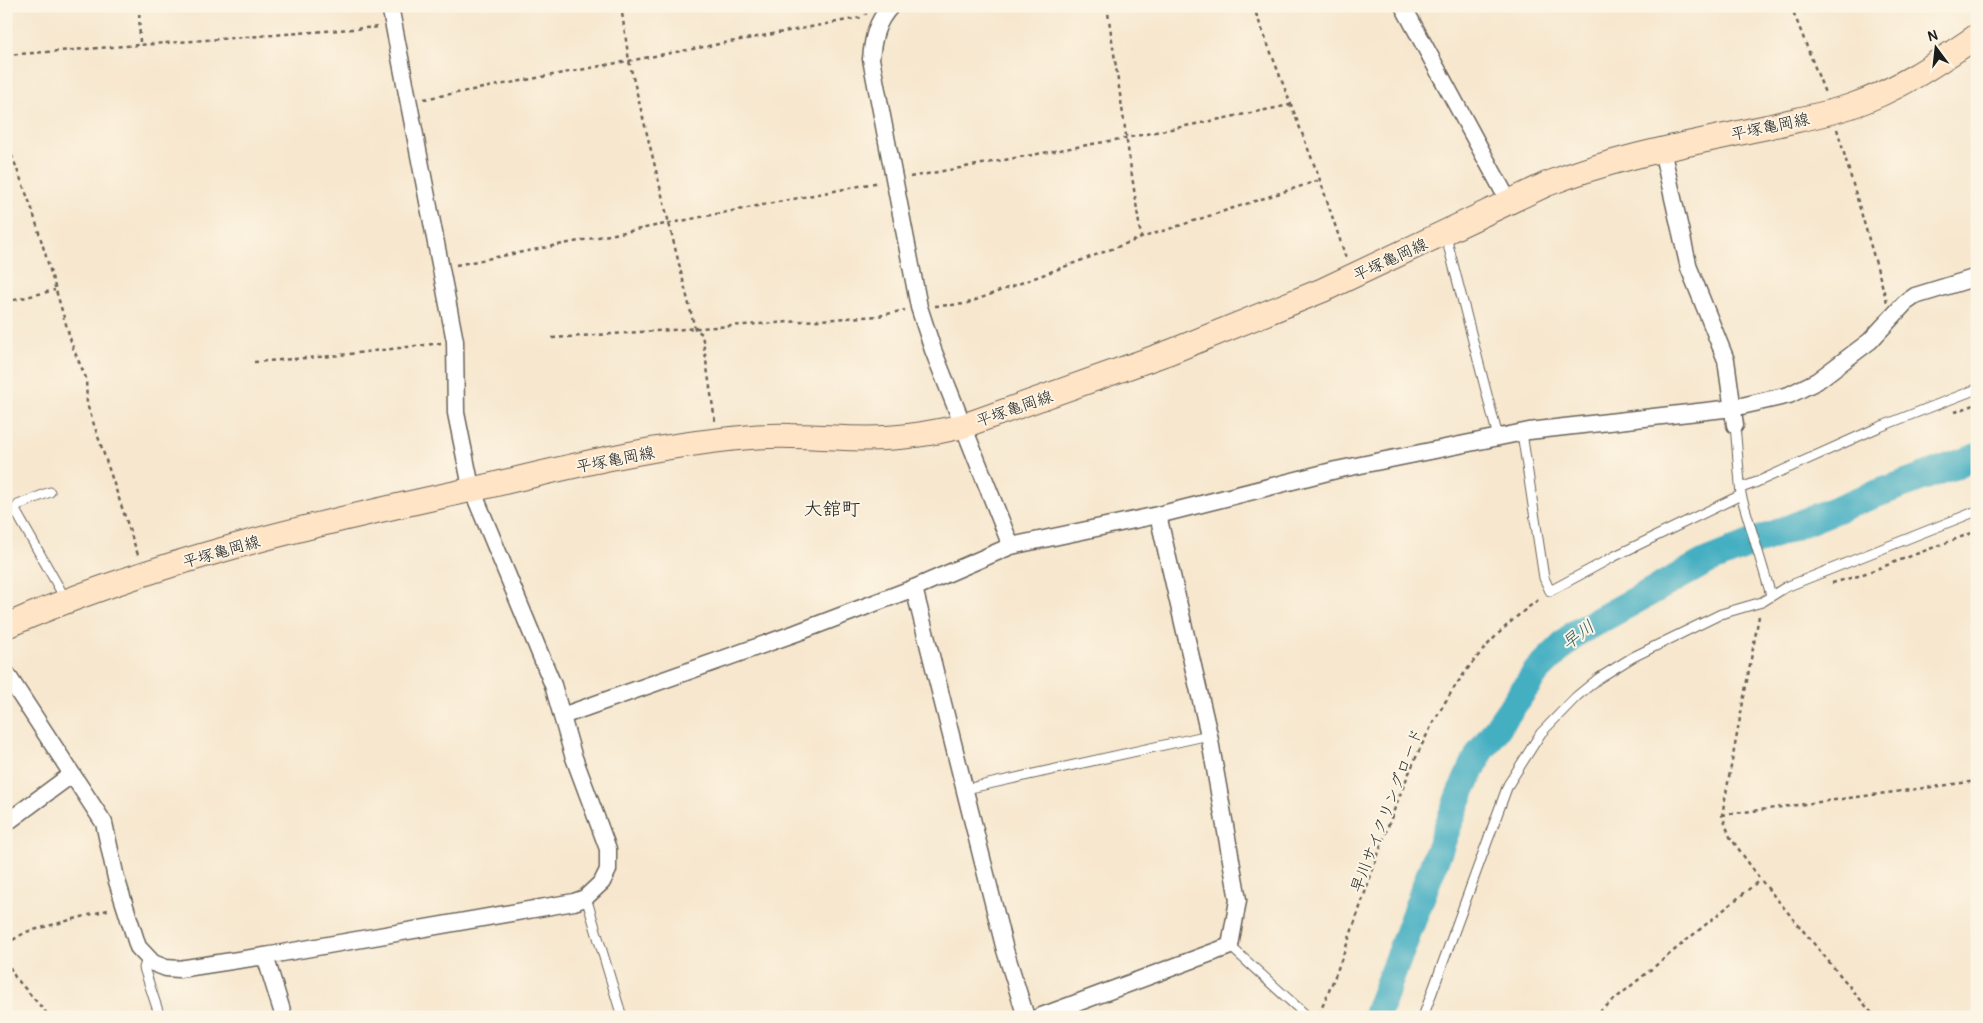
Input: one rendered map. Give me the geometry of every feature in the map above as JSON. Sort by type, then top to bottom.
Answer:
[{"type":"main road","name":"平塚亀岡線","points":[[6,626],[66,600],[144,573],[249,542],[602,460],[696,443],[788,436],[885,438],[934,433],[963,426],[1170,352],[1352,277],[1509,202],[1585,170],[1662,150],[1832,112],[1876,97],[1902,84],[1977,36]]},
{"type":"street","points":[[6,673],[71,776],[104,823],[138,947],[147,958],[166,968],[179,970],[265,956],[585,898],[602,882],[608,870],[609,855],[604,835],[572,755],[553,685],[472,489],[456,413],[455,341],[390,6]]},
{"type":"street","points":[[891,6],[872,20],[871,60],[919,307],[933,350],[1011,546]]},
{"type":"street","points":[[1403,6],[1509,202]]},
{"type":"street","points":[[1662,150],[1689,268],[1726,360],[1735,425]]},
{"type":"street","points":[[562,716],[679,676],[914,588],[1011,546],[1158,515],[1336,470],[1498,437],[1750,406],[1798,392],[1870,341],[1905,303],[1924,292],[1977,276]]},
{"type":"street","points":[[1039,1017],[1230,946],[1238,900],[1208,735],[1158,515]]},
{"type":"street","points":[[914,588],[1005,950],[1026,1017]]},
{"type":"street","points":[[6,823],[71,776]]},
{"type":"street","points":[[265,956],[284,1017]]},
{"type":"lane","points":[[1444,233],[1498,437]]},
{"type":"lane","points":[[1522,433],[1544,578],[1550,591],[1615,556],[1741,494],[1757,482],[1877,428],[1977,389]]},
{"type":"lane","points":[[1735,425],[1741,494],[1770,593]]},
{"type":"lane","points":[[50,492],[18,505],[15,510],[66,600]]},
{"type":"lane","points":[[1423,1017],[1508,785],[1541,733],[1576,696],[1599,678],[1634,657],[1721,614],[1762,602],[1770,593],[1977,511]]},
{"type":"lane","points":[[966,789],[1208,735]]},
{"type":"lane","points":[[585,898],[622,1017]]},
{"type":"lane","points":[[1230,946],[1308,1017]]},
{"type":"lane","points":[[147,958],[144,968],[160,1017]]},
{"type":"path","points":[[139,6],[140,44]]},
{"type":"path","points":[[621,6],[629,61],[669,224],[695,329],[702,334],[716,422]]},
{"type":"path","points":[[408,102],[629,61],[872,20],[864,6]]},
{"type":"path","points":[[1107,6],[1141,238]]},
{"type":"path","points":[[1253,6],[1320,180],[1352,277]]},
{"type":"path","points":[[1791,6],[1832,112],[1889,310],[1895,315]]},
{"type":"path","points":[[6,55],[394,26]]},
{"type":"path","points":[[440,269],[893,180],[1126,138],[1290,105]]},
{"type":"path","points":[[6,140],[32,209],[73,348],[86,378],[87,404],[144,573]]},
{"type":"path","points":[[552,338],[878,316],[919,307],[965,304],[1141,238],[1320,180]]},
{"type":"path","points":[[6,302],[55,290]]},
{"type":"path","points":[[254,362],[332,356],[455,341]]},
{"type":"path","points":[[1831,583],[1858,576],[1977,531]]},
{"type":"path","name":"早川サイクリングロード","points":[[1317,1017],[1335,978],[1414,761],[1434,718],[1451,690],[1502,630],[1550,591]]},
{"type":"path","points":[[1762,602],[1722,815],[1730,838],[1760,879],[1876,1017]]},
{"type":"path","points":[[1722,815],[1977,781]]},
{"type":"path","points":[[1593,1017],[1760,879]]},
{"type":"path","points":[[6,944],[26,932],[125,905]]},
{"type":"path","points":[[6,960],[15,977],[50,1017]]},
{"type":"waterway","name":"早川","points":[[1376,1017],[1460,794],[1479,754],[1537,671],[1576,633],[1705,562],[1857,501],[1977,457]]},
{"type":"district","name":"大舘町","points":[[832,508]]}]
